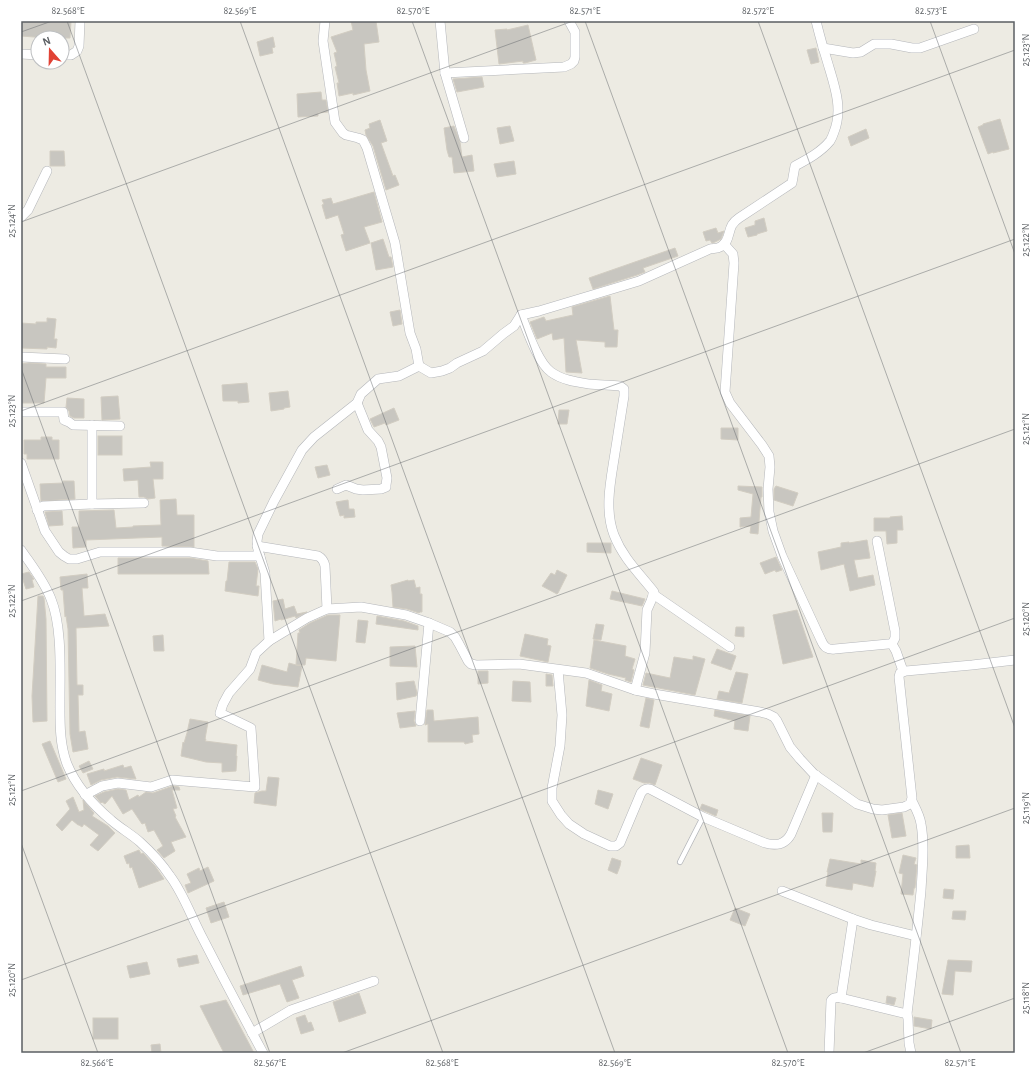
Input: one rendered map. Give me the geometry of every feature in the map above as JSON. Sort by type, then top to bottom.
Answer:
[{"type":"street","points":[[70,55],[77,51],[80,21]]},
{"type":"street","points":[[325,21],[323,41],[334,122],[346,135],[363,140],[367,148],[395,243],[410,333],[416,350],[419,366],[431,373],[450,368],[457,363],[483,351],[514,326],[521,315],[639,281],[710,249],[720,247],[728,238],[731,227],[735,221],[792,183],[795,166],[823,148],[832,139],[838,118],[836,90],[816,21]]},
{"type":"street","points":[[440,21],[446,73],[464,138]]},
{"type":"street","points":[[446,73],[568,66],[574,62],[575,57],[573,22]]},
{"type":"street","points":[[823,48],[853,53],[861,52],[874,44],[891,44],[920,48],[974,29]]},
{"type":"street","points":[[21,217],[28,210],[47,171]]},
{"type":"street","points":[[724,244],[732,252],[734,263],[725,392],[730,404],[769,456],[769,512],[772,530],[782,556],[825,647],[835,649],[892,644]]},
{"type":"street","points":[[521,315],[540,358],[546,368],[551,372],[568,380],[589,384],[620,386],[624,390],[609,496],[611,526],[618,544],[636,572],[654,592],[647,610],[645,653],[635,690]]},
{"type":"street","points":[[21,357],[65,359]]},
{"type":"street","points":[[268,641],[265,573],[257,546],[258,534],[302,450],[314,437],[357,404],[361,394],[378,379],[399,376],[419,366]]},
{"type":"street","points":[[337,489],[346,485],[360,490],[377,490],[384,488],[386,485],[387,478],[381,447],[378,441],[368,430],[357,404]]},
{"type":"street","points":[[21,412],[63,412],[64,420],[72,425],[120,426]]},
{"type":"street","points":[[92,425],[92,504]]},
{"type":"street","points":[[21,463],[45,531],[64,556],[69,559],[77,559],[100,552],[190,552],[234,557],[260,556]]},
{"type":"street","points":[[37,510],[43,506],[144,503]]},
{"type":"street","points":[[877,541],[895,631],[895,638],[892,644]]},
{"type":"street","points":[[257,546],[318,556],[321,558],[325,566],[327,610]]},
{"type":"street","points":[[21,550],[44,582],[52,600],[57,622],[60,649],[60,727],[67,764],[85,795],[110,820],[139,841],[171,877],[263,1053]]},
{"type":"street","points":[[653,594],[730,647]]},
{"type":"street","points":[[85,795],[102,786],[118,783],[151,787],[172,780],[256,787],[251,728],[220,712],[229,693],[250,669],[256,653],[268,641],[307,618],[327,610],[362,607],[406,615],[450,632],[455,637],[471,664],[519,664],[586,673],[635,690],[771,715],[777,721],[790,747],[800,759],[816,775],[857,804],[872,810],[882,810],[908,806],[912,802]]},
{"type":"street","points":[[420,721],[428,623]]},
{"type":"street","points":[[892,644],[903,671]]},
{"type":"street","points":[[911,1053],[907,1014],[916,936],[923,842],[921,822],[912,802],[899,677],[900,673],[903,671],[1015,660]]},
{"type":"street","points":[[558,670],[562,715],[560,746],[552,801],[569,824],[584,834],[610,846],[614,847],[620,843],[641,793],[645,789],[650,789],[703,817],[765,843],[772,845],[781,844],[789,839],[792,834],[816,775]]},
{"type":"street","points":[[782,891],[853,919],[916,936]]},
{"type":"street","points":[[841,998],[853,919]]},
{"type":"street","points":[[252,1033],[291,1010],[374,981]]},
{"type":"street","points":[[829,1053],[831,1001],[835,997],[907,1014]]},
{"type":"lane","points":[[680,862],[703,817]]},
{"type":"building","points":[[21,21],[71,21],[70,38],[70,30],[30,30],[30,37],[21,36]]},
{"type":"building","points":[[351,21],[376,21],[379,42],[364,44],[366,70],[370,91],[353,95],[353,93],[339,96],[337,83],[339,83],[335,67],[337,66],[334,53],[337,52],[331,37],[353,30]]},
{"type":"building","points":[[528,25],[536,60],[525,63],[523,63],[523,61],[499,64],[495,30],[507,30]]},
{"type":"building","points":[[273,37],[275,47],[272,48],[273,53],[260,56],[257,42]]},
{"type":"building","points":[[816,48],[819,62],[811,64],[807,50]]},
{"type":"building","points":[[482,77],[484,87],[457,92],[453,79]]},
{"type":"building","points":[[321,92],[322,100],[326,100],[328,112],[318,113],[318,116],[298,117],[297,94]]},
{"type":"building","points":[[1000,119],[1009,149],[988,154],[978,127]]},
{"type":"building","points":[[380,120],[387,141],[381,143],[393,176],[395,175],[399,185],[386,190],[373,146],[366,135],[365,130],[370,128],[369,124]]},
{"type":"building","points":[[454,126],[460,142],[462,157],[472,155],[474,171],[454,173],[452,157],[449,157],[447,150],[444,128]]},
{"type":"building","points":[[510,126],[514,141],[500,144],[497,128]]},
{"type":"building","points":[[866,129],[869,138],[851,146],[848,137]]},
{"type":"building","points":[[50,151],[64,151],[65,166],[50,166]]},
{"type":"building","points":[[514,161],[516,174],[497,177],[494,164]]},
{"type":"building","points":[[374,192],[382,222],[364,227],[370,243],[346,251],[341,235],[344,234],[338,215],[326,219],[322,200],[331,198],[333,204]]},
{"type":"building","points":[[764,218],[767,231],[748,237],[745,228],[755,225],[755,221]]},
{"type":"building","points":[[716,228],[718,233],[724,231],[721,239],[712,243],[710,240],[706,241],[703,232]]},
{"type":"building","points":[[383,239],[389,257],[391,257],[393,267],[376,270],[371,243]]},
{"type":"building","points":[[675,248],[678,256],[643,268],[645,272],[593,289],[589,278]]},
{"type":"building","points":[[610,296],[614,330],[618,330],[617,347],[605,347],[605,342],[576,340],[582,373],[566,372],[564,338],[553,340],[552,333],[537,339],[530,322],[544,317],[546,321],[573,315],[572,307]]},
{"type":"building","points":[[400,310],[402,324],[393,326],[390,312]]},
{"type":"building","points":[[47,318],[56,319],[54,339],[57,339],[56,348],[21,348],[21,323],[36,324],[36,322],[47,322]]},
{"type":"building","points":[[21,364],[46,364],[46,367],[66,367],[66,378],[46,378],[44,403],[21,403]]},
{"type":"building","points":[[247,383],[249,402],[238,403],[238,401],[223,401],[222,385]]},
{"type":"building","points":[[288,391],[290,407],[271,411],[269,393]]},
{"type":"building","points":[[118,396],[120,419],[102,420],[101,397]]},
{"type":"building","points":[[67,398],[84,399],[84,418],[74,418],[70,416],[66,407]]},
{"type":"building","points":[[394,408],[399,420],[386,425],[385,423],[374,427],[370,419]]},
{"type":"building","points":[[559,410],[569,410],[567,424],[558,424]]},
{"type":"building","points":[[721,428],[738,428],[738,440],[721,439]]},
{"type":"building","points":[[98,436],[122,436],[122,455],[98,455]]},
{"type":"building","points":[[41,437],[52,437],[52,440],[59,440],[59,459],[27,459],[27,454],[24,454],[24,440],[41,440]]},
{"type":"building","points":[[150,462],[163,462],[163,479],[153,479],[155,498],[148,499],[139,497],[138,480],[124,481],[123,469],[151,467]]},
{"type":"building","points":[[327,465],[330,475],[318,478],[315,467]]},
{"type":"building","points":[[63,481],[74,481],[75,499],[41,501],[40,484],[63,483]]},
{"type":"building","points":[[738,486],[762,487],[758,534],[750,533],[751,526],[740,527],[740,518],[751,517],[753,494],[738,490]]},
{"type":"building","points":[[776,486],[798,493],[793,506],[774,500],[774,489]]},
{"type":"building","points":[[176,499],[177,515],[194,515],[194,547],[162,546],[162,537],[86,540],[86,547],[73,548],[72,527],[79,527],[79,511],[114,510],[116,528],[161,525],[160,500]]},
{"type":"building","points":[[348,500],[349,509],[354,509],[355,517],[344,518],[344,515],[340,516],[336,502]]},
{"type":"building","points":[[62,511],[63,525],[49,526],[45,512]]},
{"type":"building","points":[[902,516],[903,530],[897,530],[897,543],[887,544],[886,531],[874,531],[874,518]]},
{"type":"building","points":[[867,540],[870,558],[854,560],[858,578],[873,575],[875,585],[850,591],[844,564],[821,570],[818,552],[841,547],[841,543]]},
{"type":"building","points":[[587,543],[611,543],[611,553],[587,552]]},
{"type":"building","points":[[776,557],[782,570],[776,572],[775,570],[765,574],[760,563]]},
{"type":"building","points":[[118,558],[190,558],[208,561],[209,574],[118,574]]},
{"type":"building","points":[[229,562],[255,562],[258,569],[256,586],[259,586],[258,596],[225,591]]},
{"type":"building","points":[[557,570],[567,575],[557,594],[542,586],[551,573],[555,575]]},
{"type":"building","points":[[29,572],[34,579],[32,580],[34,587],[26,589],[21,574]]},
{"type":"building","points":[[87,574],[88,588],[82,588],[84,616],[105,614],[109,626],[76,628],[77,685],[83,685],[83,695],[78,695],[79,732],[85,731],[88,749],[73,752],[70,734],[68,629],[60,577]]},
{"type":"building","points":[[408,580],[414,580],[416,588],[420,587],[420,594],[422,594],[422,612],[419,613],[393,607],[391,585]]},
{"type":"building","points":[[612,591],[645,599],[642,606],[610,599]]},
{"type":"building","points":[[38,596],[43,596],[44,598],[46,619],[47,721],[33,722],[32,696]]},
{"type":"building","points":[[283,599],[285,609],[294,606],[297,614],[307,612],[296,618],[295,616],[275,621],[273,601]]},
{"type":"building","points":[[797,610],[813,657],[783,664],[773,615]]},
{"type":"building","points":[[328,615],[340,615],[336,661],[306,658],[305,665],[296,665],[298,633],[300,633],[299,630]]},
{"type":"building","points":[[377,616],[404,621],[418,626],[418,630],[376,624]]},
{"type":"building","points":[[358,620],[368,621],[365,643],[356,642]]},
{"type":"building","points":[[596,624],[604,625],[601,640],[593,639]]},
{"type":"building","points":[[736,627],[744,627],[744,637],[735,636]]},
{"type":"building","points":[[525,634],[548,639],[547,645],[551,646],[548,662],[520,656]]},
{"type":"building","points":[[163,635],[164,651],[154,651],[153,636]]},
{"type":"building","points":[[594,640],[626,646],[625,656],[635,659],[632,669],[634,670],[631,682],[625,680],[626,678],[590,668]]},
{"type":"building","points":[[415,646],[417,667],[390,666],[390,647]]},
{"type":"building","points":[[717,649],[736,656],[731,670],[711,663]]},
{"type":"building","points":[[693,656],[705,659],[695,695],[643,685],[646,673],[670,678],[674,657],[693,660]]},
{"type":"building","points":[[289,663],[302,666],[298,687],[273,684],[258,680],[262,665],[287,672]]},
{"type":"building","points":[[478,671],[488,671],[488,683],[478,684]]},
{"type":"building","points":[[736,672],[748,674],[742,703],[717,699],[719,691],[729,693]]},
{"type":"building","points":[[546,674],[552,675],[553,686],[546,686]]},
{"type":"building","points":[[589,680],[602,685],[601,691],[612,694],[609,711],[586,706]]},
{"type":"building","points":[[414,681],[417,693],[416,696],[397,700],[396,683]]},
{"type":"building","points":[[513,681],[530,682],[531,702],[512,701]]},
{"type":"building","points":[[646,698],[654,700],[649,728],[640,726]]},
{"type":"building","points":[[427,710],[433,710],[434,721],[478,717],[479,734],[472,735],[473,742],[465,744],[464,742],[428,742],[428,724],[425,725]]},
{"type":"building","points":[[715,710],[750,716],[748,731],[734,729],[735,721],[714,716]]},
{"type":"building","points":[[415,711],[414,721],[416,726],[400,728],[397,713]]},
{"type":"building","points":[[190,719],[208,722],[205,741],[237,745],[236,771],[222,772],[222,763],[206,762],[181,756],[183,742],[184,743]]},
{"type":"building","points":[[50,741],[66,779],[58,782],[42,744]]},
{"type":"building","points":[[641,758],[662,765],[655,785],[633,779]]},
{"type":"building","points":[[89,761],[93,769],[83,773],[79,766]]},
{"type":"building","points":[[123,765],[124,768],[131,766],[136,779],[117,777],[101,780],[91,785],[87,774],[104,769],[104,771]]},
{"type":"building","points":[[268,777],[279,778],[276,806],[254,803],[255,793],[266,791]]},
{"type":"building","points":[[173,786],[179,787],[180,790],[172,790],[177,808],[173,809],[176,816],[175,817],[186,837],[171,842],[175,851],[164,858],[157,850],[163,846],[154,830],[148,832],[145,823],[142,824],[132,809],[123,814],[112,796],[105,804],[102,802],[101,803],[95,796],[104,792],[118,789],[126,790],[129,800],[138,795],[139,797],[146,792],[153,793]]},
{"type":"building","points":[[598,790],[613,794],[608,809],[595,804]]},
{"type":"building","points":[[73,797],[79,812],[84,810],[83,800],[94,813],[92,816],[108,826],[115,833],[98,851],[90,845],[99,835],[84,824],[82,827],[72,820],[62,831],[56,825],[70,809],[66,801]]},
{"type":"building","points":[[702,804],[718,810],[716,816],[700,809]]},
{"type":"building","points":[[822,813],[833,813],[832,832],[823,832]]},
{"type":"building","points":[[902,813],[906,836],[892,838],[888,815]]},
{"type":"building","points":[[969,845],[970,858],[956,858],[956,846]]},
{"type":"building","points":[[139,850],[141,854],[143,853],[155,866],[164,879],[139,888],[132,867],[130,868],[129,863],[127,864],[124,856]]},
{"type":"building","points":[[903,855],[916,858],[914,864],[917,865],[913,895],[901,894],[903,874],[899,873]]},
{"type":"building","points":[[612,858],[621,861],[617,874],[608,870]]},
{"type":"building","points":[[830,859],[861,864],[861,860],[876,863],[873,887],[853,883],[852,890],[826,886]]},
{"type":"building","points":[[208,867],[214,881],[188,893],[185,885],[191,883],[187,874],[199,868],[200,871]]},
{"type":"building","points":[[944,889],[954,890],[953,899],[943,898]]},
{"type":"building","points":[[224,902],[229,917],[211,923],[206,908]]},
{"type":"building","points":[[735,908],[750,914],[745,926],[730,920]]},
{"type":"building","points":[[953,911],[966,911],[965,920],[952,919]]},
{"type":"building","points":[[197,955],[199,963],[179,967],[177,959]]},
{"type":"building","points":[[948,960],[972,961],[971,972],[955,971],[953,995],[942,994]]},
{"type":"building","points":[[147,962],[150,974],[130,978],[127,966]]},
{"type":"building","points":[[301,966],[304,976],[292,980],[299,998],[287,1002],[280,984],[243,995],[240,986]]},
{"type":"building","points":[[359,993],[366,1013],[339,1022],[333,1002]]},
{"type":"building","points":[[887,996],[896,998],[894,1005],[886,1003]]},
{"type":"building","points":[[226,1000],[254,1053],[224,1053],[200,1006]]},
{"type":"building","points":[[305,1015],[308,1023],[311,1022],[314,1030],[301,1034],[296,1018]]},
{"type":"building","points":[[914,1017],[932,1020],[931,1029],[914,1026]]},
{"type":"building","points":[[93,1018],[118,1018],[118,1039],[93,1039]]},
{"type":"building","points":[[160,1044],[161,1053],[152,1053],[151,1045]]}]
